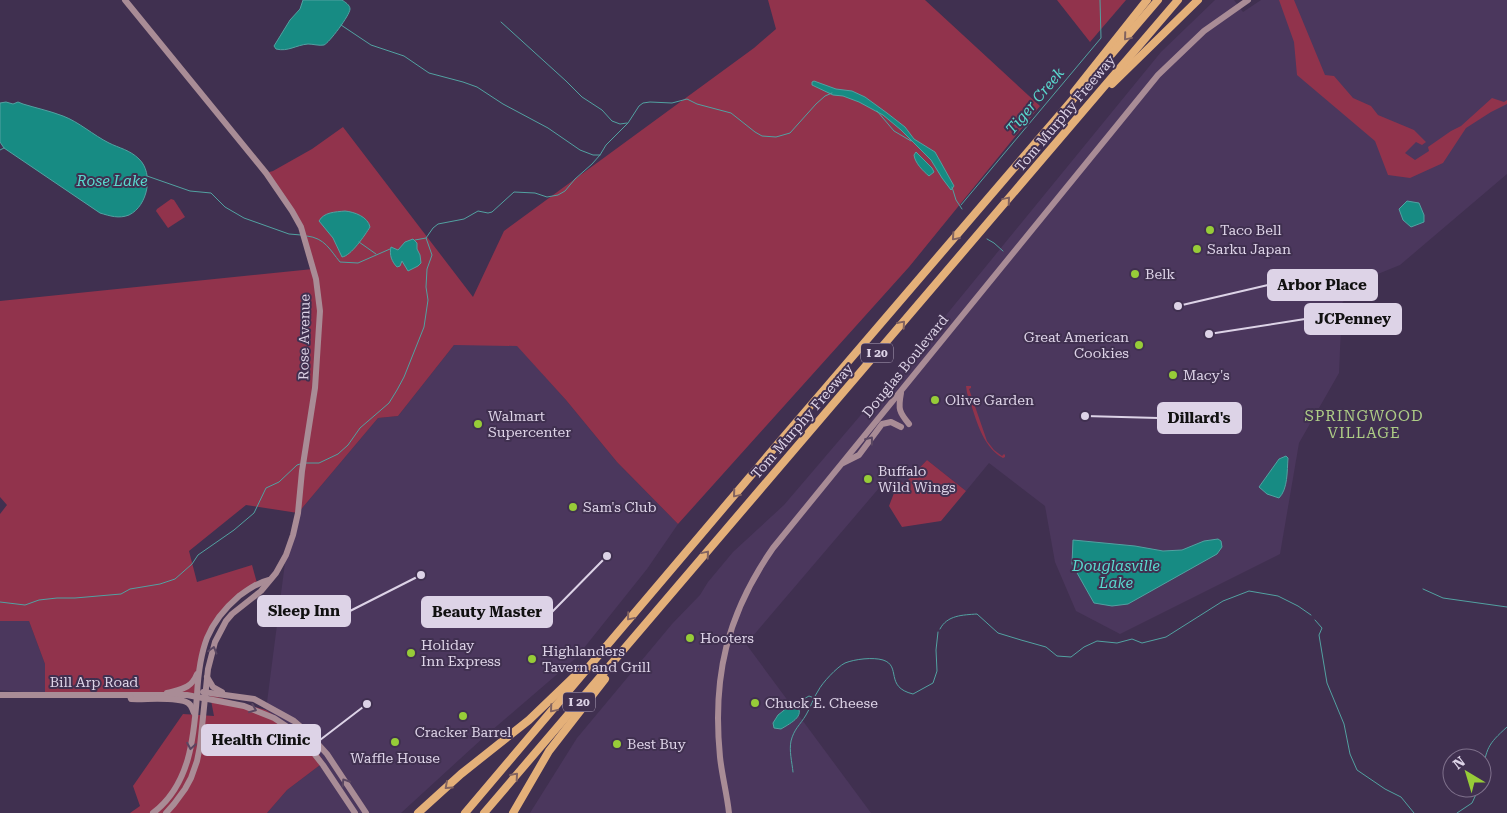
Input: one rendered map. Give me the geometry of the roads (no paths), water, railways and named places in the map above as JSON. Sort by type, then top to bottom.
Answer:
[{"type":"highway","points":[[1010,174],[1147,0]]},
{"type":"highway","name":"Tom Murphy Freeway","points":[[465,813],[1158,0]]},
{"type":"highway","name":"Tom Murphy Freeway","points":[[484,813],[1178,0]]},
{"type":"highway","points":[[1080,115],[1198,0]]},
{"type":"highway","points":[[513,813],[549,751],[674,591]]},
{"type":"highway","points":[[418,813],[461,774],[529,720],[607,645]]},
{"type":"main road","name":"Rose Avenue","points":[[125,0],[266,173],[292,211],[300,227],[316,279],[320,310],[315,388],[302,471],[298,513],[293,535],[286,555],[276,572],[261,591],[238,608],[226,622],[215,642],[210,656],[200,746],[191,778],[166,813]]},
{"type":"main road","name":"Douglas Boulevard","points":[[729,813],[721,758],[718,706],[720,676],[730,632],[745,594],[772,548],[907,385],[1158,75],[1204,31],[1248,0]]},
{"type":"main road","points":[[901,392],[899,407],[901,414],[909,424]]},
{"type":"main road","points":[[840,465],[859,454],[882,424],[891,422],[901,427]]},
{"type":"main road","name":"Rose Avenue","points":[[153,813],[167,799],[183,774],[192,744],[200,668],[207,638],[219,616],[232,602],[257,583],[270,579]]},
{"type":"main road","points":[[162,695],[190,686],[200,668]]},
{"type":"main road","points":[[207,677],[213,687],[230,695]]},
{"type":"main road","name":"Bill Arp Road","points":[[0,694],[187,695],[193,692],[197,695],[230,695],[254,699],[280,713],[300,727],[327,754],[366,813]]},
{"type":"main road","name":"Bill Arp Road","points":[[205,694],[220,701],[244,706],[274,718],[292,730],[306,742],[318,757],[355,813]]},
{"type":"main road","points":[[129,695],[131,699],[179,700],[187,702],[195,715]]},
{"type":"main road","points":[[204,714],[208,707],[220,701]]},
{"type":"water","points":[[303,0],[342,0],[350,9],[347,17],[324,45],[308,44],[284,50],[276,49],[274,46],[290,20],[300,9]]},
{"type":"water","points":[[814,81],[836,89],[852,91],[865,97],[905,127],[914,139],[935,152],[954,186],[951,190],[931,160],[883,115],[859,102],[843,96],[833,95],[812,85]]},
{"type":"water","name":"Rose Lake","points":[[18,102],[63,116],[103,140],[136,156],[144,165],[147,189],[136,211],[122,217],[100,213],[4,148],[0,142],[0,103],[13,104]]},
{"type":"water","points":[[916,152],[932,168],[934,172],[929,176],[916,161],[914,155]]},
{"type":"water","points":[[1407,201],[1419,203],[1424,215],[1424,222],[1411,227],[1403,220],[1399,209]]},
{"type":"water","points":[[345,211],[367,220],[370,227],[353,249],[346,256],[342,257],[333,238],[319,221],[327,214]]},
{"type":"water","points":[[413,239],[417,243],[421,263],[408,271],[402,261],[400,266],[397,267],[395,265],[391,258],[390,250],[391,247],[398,250],[405,242]]},
{"type":"water","points":[[1286,456],[1288,458],[1286,480],[1284,490],[1279,498],[1267,494],[1259,487],[1279,459]]},
{"type":"water","name":"Douglasville Lake","points":[[1218,539],[1221,541],[1222,547],[1217,554],[1128,604],[1112,606],[1094,603],[1072,564],[1073,540],[1135,546],[1163,551],[1182,550],[1204,541]]},
{"type":"water","points":[[793,703],[799,711],[797,718],[781,729],[774,728],[773,723],[778,715]]},
{"type":"waterway","name":"Tiger Creek","points":[[961,205],[1101,38],[1100,0]]},
{"type":"waterway","points":[[501,22],[582,97],[602,110],[612,121],[620,124],[627,123]]},
{"type":"waterway","points":[[341,25],[371,45],[404,56],[429,73],[477,87],[503,104],[548,128],[580,150],[593,155],[600,155]]},
{"type":"waterway","points":[[306,463],[319,463],[338,454],[348,445],[360,428],[389,403],[397,390],[424,327],[428,300],[426,287],[427,269],[432,255],[426,238],[438,224],[464,219],[478,211],[492,212],[514,192],[535,193],[547,197],[558,195],[565,191],[600,155],[606,145],[628,123],[643,103],[672,103],[687,99],[697,104],[731,113],[762,136],[776,137],[790,133],[816,104],[832,93]]},
{"type":"waterway","points":[[877,111],[894,131],[911,141]]},
{"type":"waterway","points":[[0,150],[4,148]]},
{"type":"waterway","points":[[147,176],[190,191],[211,193],[225,207],[244,218],[289,234],[301,235]]},
{"type":"waterway","points":[[952,187],[956,200],[962,209]]},
{"type":"waterway","points":[[307,236],[323,242],[340,262],[358,263],[390,249]]},
{"type":"waterway","points":[[415,240],[426,238]]},
{"type":"waterway","points":[[987,239],[1003,251]]},
{"type":"waterway","points":[[359,242],[376,254]]},
{"type":"waterway","points":[[0,602],[25,605],[39,600],[121,594],[130,589],[160,584],[175,579],[192,564],[198,555],[234,530],[254,513],[266,488],[279,482],[300,464]]},
{"type":"waterway","points":[[1423,589],[1443,598],[1507,607]]},
{"type":"waterway","points":[[940,629],[951,618],[977,614],[998,633],[1046,647],[1057,656],[1071,657],[1084,647],[1097,641],[1117,643],[1132,639],[1142,643],[1166,637],[1223,601],[1249,591],[1278,596],[1311,615]]},
{"type":"waterway","points":[[1315,620],[1322,628],[1319,635],[1327,683],[1344,724],[1350,754],[1357,770],[1385,789],[1401,797],[1414,813]]},
{"type":"waterway","points":[[793,772],[790,749],[792,737],[820,688],[834,672],[845,663],[854,660],[883,660],[892,667],[899,687],[913,694],[933,683],[937,671],[936,650],[938,632]]},
{"type":"waterway","points":[[795,704],[809,696],[814,698]]},
{"type":"waterway","points":[[1489,748],[1495,738],[1507,727]]},
{"type":"waterway","points":[[1457,813],[1472,803],[1474,798]]},
{"type":"place","name":"Taco Bell","points":[[1210,230]]},
{"type":"place","name":"Sarku Japan","points":[[1197,249]]},
{"type":"place","name":"Belk","points":[[1135,274]]},
{"type":"place","name":"Arbor Place","points":[[1178,306]]},
{"type":"place","name":"JCPenney","points":[[1209,334]]},
{"type":"place","name":"Great American Cookies","points":[[1139,345]]},
{"type":"place","name":"Macy's","points":[[1173,375]]},
{"type":"place","name":"Olive Garden","points":[[935,400]]},
{"type":"place","name":"Dillard's","points":[[1085,416]]},
{"type":"place","name":"Walmart Supercenter","points":[[478,424]]},
{"type":"place","name":"Buffalo Wild Wings","points":[[868,479]]},
{"type":"place","name":"Sam's Club","points":[[573,507]]},
{"type":"place","name":"Beauty Master","points":[[607,556]]},
{"type":"place","name":"Sleep Inn","points":[[421,575]]},
{"type":"place","name":"Hooters","points":[[690,638]]},
{"type":"place","name":"Holiday Inn Express","points":[[411,653]]},
{"type":"place","name":"Highlanders Tavern and Grill","points":[[532,659]]},
{"type":"place","name":"Chuck E. Cheese","points":[[755,703]]},
{"type":"place","name":"Health Clinic","points":[[367,704]]},
{"type":"place","name":"Cracker Barrel","points":[[463,716]]},
{"type":"place","name":"Waffle House","points":[[395,742]]},
{"type":"place","name":"Best Buy","points":[[617,744]]},
{"type":"district","name":"SPRINGWOOD VILLAGE","points":[[1364,424]]}]
